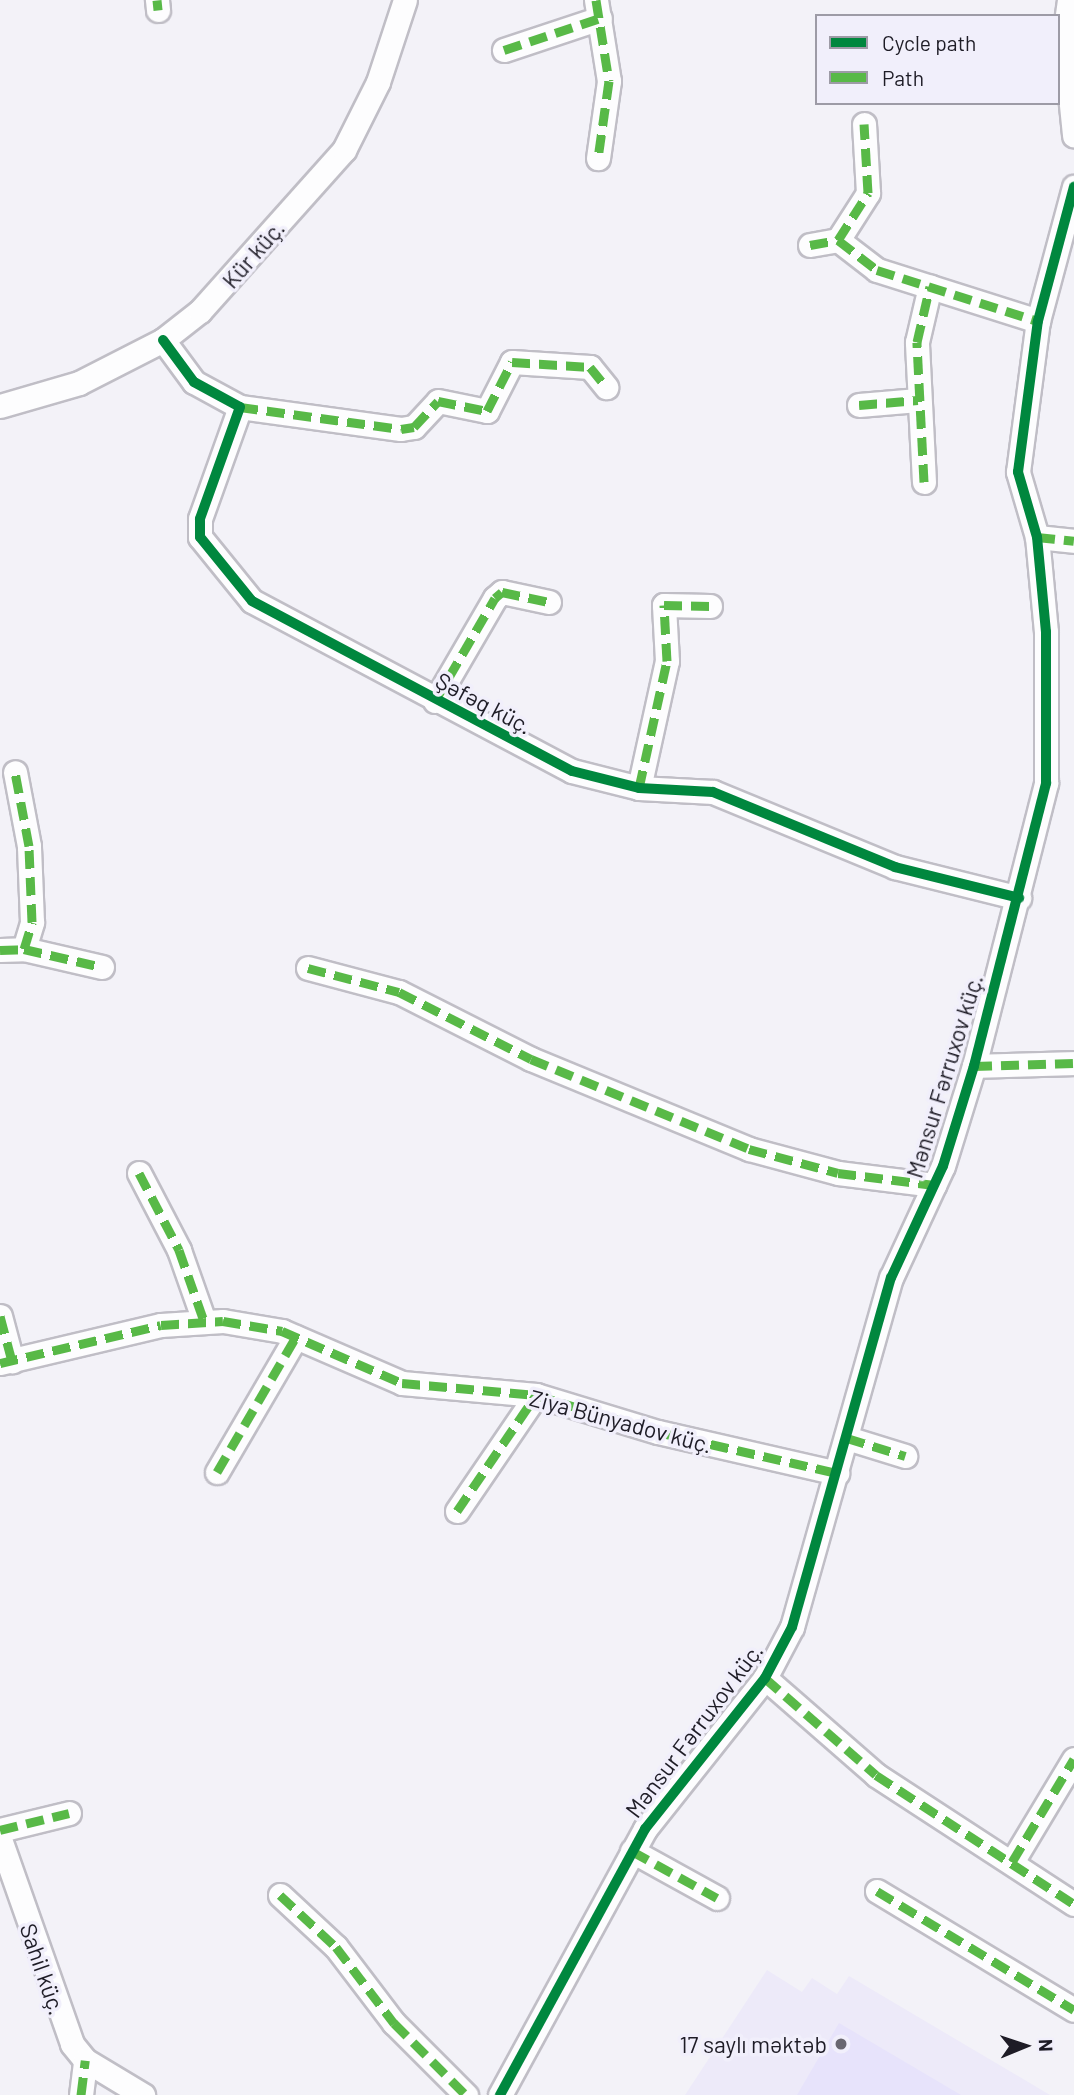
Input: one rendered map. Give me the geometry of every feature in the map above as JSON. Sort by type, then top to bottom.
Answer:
[{"type":"street","name":"Kür küç.","points":[[0,405],[79,383],[163,340],[235,276],[344,150],[378,82],[405,0]]},
{"type":"street","points":[[1069,0],[1064,36],[1074,135]]},
{"type":"street","points":[[504,50],[598,9],[609,80],[598,158]]},
{"type":"street","points":[[810,245],[838,240],[868,193],[864,124]]},
{"type":"street","name":"Mənsur Fərruxov küç.","points":[[500,2095],[632,1851],[765,1678],[803,1595],[891,1278],[934,1185],[974,1066],[1019,898],[1046,783],[1049,688],[1037,537],[1018,472],[1038,321],[1074,187]]},
{"type":"street","points":[[838,240],[877,270],[1038,321]]},
{"type":"street","points":[[924,482],[918,400],[920,308],[930,286]]},
{"type":"street","points":[[163,340],[194,382],[240,407],[401,429],[414,428],[438,401],[487,411],[512,362],[549,359],[590,367],[606,387]]},
{"type":"street","points":[[859,405],[918,400]]},
{"type":"street","name":"Şəfəq küç.","points":[[240,407],[200,519],[200,537],[252,601],[435,701],[572,771],[639,788],[713,792],[895,867],[1019,898]]},
{"type":"street","points":[[1037,537],[1074,541]]},
{"type":"street","points":[[435,701],[495,598],[502,592],[549,602]]},
{"type":"street","points":[[639,788],[667,661],[661,612],[669,602],[710,606]]},
{"type":"street","points":[[15,772],[29,846],[32,922],[24,948]]},
{"type":"street","points":[[0,950],[24,948],[102,967]]},
{"type":"street","points":[[308,968],[399,992],[531,1059],[749,1149],[838,1173],[934,1185]]},
{"type":"street","points":[[974,1066],[1074,1063]]},
{"type":"street","points":[[139,1173],[179,1250],[204,1321]]},
{"type":"street","points":[[0,1316],[6,1362]]},
{"type":"street","name":"Ziya Bünyadov küç.","points":[[6,1362],[204,1321],[296,1337],[402,1383],[536,1395],[658,1432],[837,1473]]},
{"type":"street","points":[[217,1472],[296,1337]]},
{"type":"street","points":[[457,1511],[536,1395]]},
{"type":"street","points":[[847,1438],[905,1456]]},
{"type":"street","points":[[765,1678],[876,1775],[1074,1904]]},
{"type":"street","points":[[1012,1862],[1074,1759]]},
{"type":"street","points":[[0,1830],[69,1813]]},
{"type":"street","points":[[632,1851],[717,1898]]},
{"type":"street","name":"Sahil küç.","points":[[2,1852],[58,2015],[85,2060]]},
{"type":"street","points":[[877,1891],[1074,2010]]},
{"type":"street","points":[[280,1895],[336,1947],[394,2022],[466,2095]]},
{"type":"street","points":[[81,2095],[85,2060],[143,2095]]},
{"type":"shaded area","name":"17 saylı məktəb","points":[[767,1970],[802,1992],[812,1978],[837,1994],[849,1976],[1050,2095],[685,2095]]},
{"type":"shaded area","points":[[839,2023],[961,2095],[797,2095]]},
{"type":"marked path","points":[[157,0],[158,10]]},
{"type":"marked path","points":[[596,0],[609,81],[598,158]]},
{"type":"marked path","points":[[504,50],[600,18]]},
{"type":"marked path","points":[[838,240],[868,193],[864,124]]},
{"type":"marked path","points":[[810,245],[838,240],[877,270],[1038,321]]},
{"type":"marked path","points":[[924,482],[917,342],[930,286]]},
{"type":"marked path","points":[[240,407],[401,429],[414,427],[438,401],[487,411],[512,362],[590,367],[606,387]]},
{"type":"marked path","points":[[859,405],[918,400]]},
{"type":"marked path","points":[[1037,537],[1074,541]]},
{"type":"marked path","points":[[435,701],[495,598],[502,592],[549,602]]},
{"type":"marked path","points":[[639,788],[667,661],[664,605],[710,606]]},
{"type":"marked path","points":[[0,950],[24,949],[32,922],[29,846],[15,772]]},
{"type":"marked path","points":[[24,949],[102,967]]},
{"type":"marked path","points":[[308,968],[399,992],[531,1059],[749,1149],[838,1173],[934,1185]]},
{"type":"marked path","points":[[974,1066],[1074,1063]]},
{"type":"marked path","points":[[139,1173],[179,1250],[204,1321]]},
{"type":"marked path","points":[[0,1316],[12,1361]]},
{"type":"marked path","points":[[0,1363],[161,1325],[223,1321],[282,1331],[402,1383],[536,1395],[658,1432],[837,1473]]},
{"type":"marked path","points":[[217,1472],[296,1337]]},
{"type":"marked path","points":[[457,1511],[536,1395]]},
{"type":"marked path","points":[[847,1438],[905,1456]]},
{"type":"marked path","points":[[765,1678],[876,1775],[1074,1904]]},
{"type":"marked path","points":[[1012,1862],[1074,1759]]},
{"type":"marked path","points":[[0,1830],[69,1813]]},
{"type":"marked path","points":[[632,1851],[717,1898]]},
{"type":"marked path","points":[[877,1891],[1074,2010]]},
{"type":"marked path","points":[[280,1895],[336,1947],[394,2023],[466,2095]]},
{"type":"marked path","points":[[81,2095],[85,2060]]},
{"type":"cycle path","points":[[500,2095],[645,1829],[765,1678],[792,1627],[891,1278],[943,1166],[974,1066],[1046,783],[1046,632],[1037,537],[1018,472],[1038,321],[1074,187]]},
{"type":"cycle path","points":[[163,340],[194,382],[240,407],[200,519],[200,537],[252,601],[572,771],[639,788],[713,792],[895,867],[1019,898]]},
{"type":"place","name":"17 saylı məktəb","points":[[841,2044]]}]
